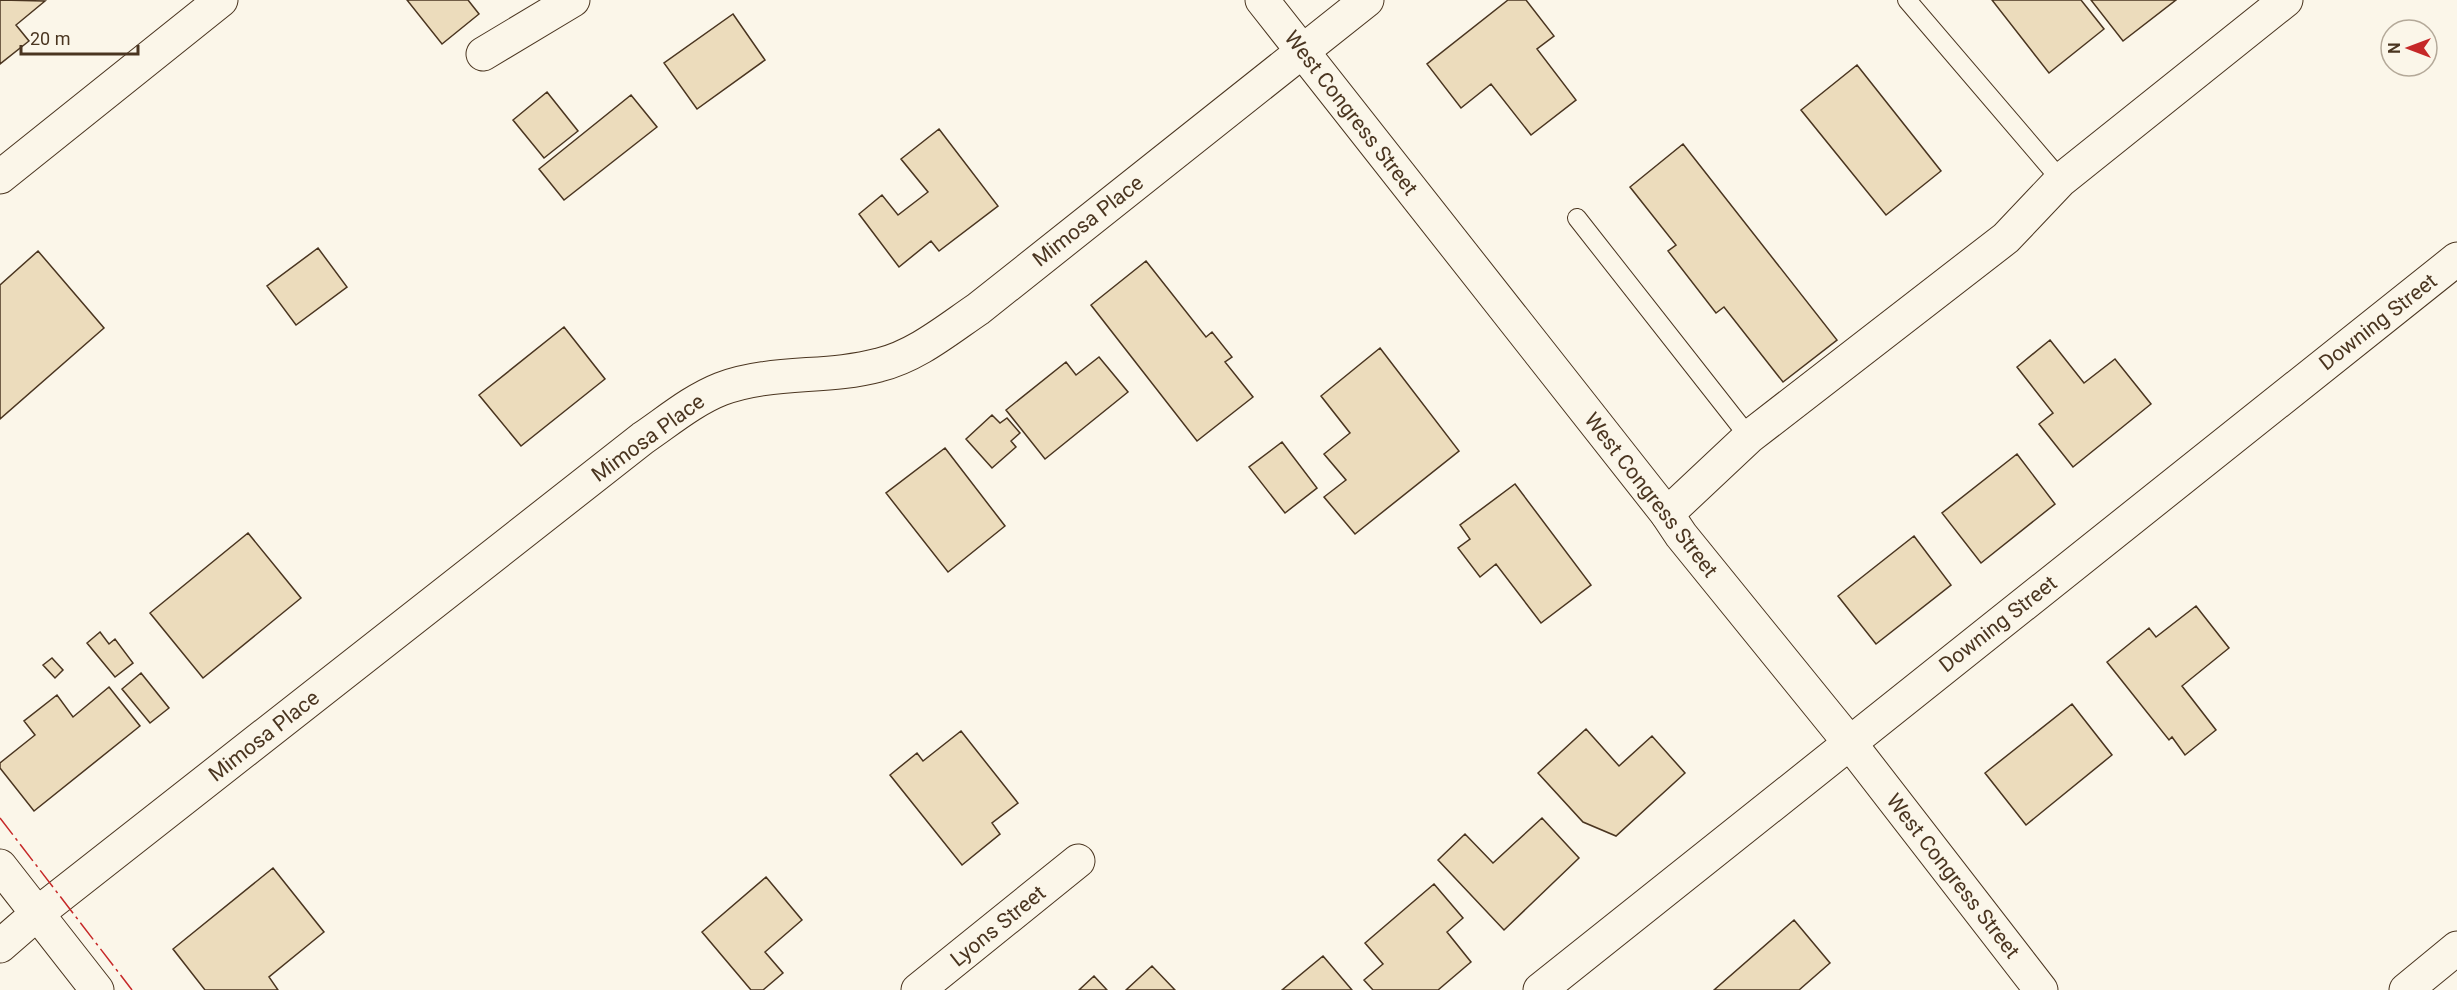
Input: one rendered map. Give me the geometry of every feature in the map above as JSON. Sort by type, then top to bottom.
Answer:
[{"type":"street","points":[[0,177],[221,0]]},
{"type":"street","points":[[483,54],[573,0]]},
{"type":"street","name":"West Congress Street","points":[[1262,0],[1681,535],[1849,742],[2041,990]]},
{"type":"street","name":"Mimosa Place","points":[[0,946],[38,913],[643,438],[706,396],[723,388],[763,378],[880,365],[934,340],[978,309],[1367,0]]},
{"type":"street","points":[[1666,514],[1749,437],[2006,238],[2061,180],[2286,0]]},
{"type":"street","name":"Downing Street","points":[[1540,990],[2457,259]]},
{"type":"street","name":"Lyons Street","points":[[918,990],[1078,861]]},
{"type":"street","points":[[0,866],[97,990]]},
{"type":"street","points":[[2406,990],[2457,948]]},
{"type":"lane","points":[[1907,0],[2061,180]]},
{"type":"lane","points":[[1577,218],[1749,437]]},
{"type":"building","points":[[0,0],[45,1],[16,25],[29,41],[0,64]]},
{"type":"building","points":[[407,0],[468,0],[479,14],[442,44]]},
{"type":"building","points":[[1508,0],[1526,0],[1554,36],[1537,49],[1576,100],[1531,135],[1491,84],[1461,108],[1427,64]]},
{"type":"building","points":[[1992,0],[2081,0],[2104,29],[2049,73]]},
{"type":"building","points":[[2091,0],[2176,0],[2123,41]]},
{"type":"building","points":[[733,14],[765,60],[697,109],[664,63]]},
{"type":"building","points":[[1857,65],[1941,171],[1886,215],[1801,110]]},
{"type":"building","points":[[547,92],[578,131],[544,158],[513,120]]},
{"type":"building","points":[[631,95],[657,127],[564,200],[539,169]]},
{"type":"building","points":[[939,129],[998,206],[939,251],[931,241],[899,267],[859,214],[882,195],[898,215],[928,192],[901,159]]},
{"type":"building","points":[[1683,144],[1837,340],[1783,382],[1724,307],[1716,313],[1668,251],[1676,245],[1630,187]]},
{"type":"building","points":[[318,248],[347,287],[296,325],[267,286]]},
{"type":"building","points":[[38,251],[104,328],[0,419],[0,285]]},
{"type":"building","points":[[1146,261],[1206,337],[1212,332],[1232,357],[1225,362],[1253,397],[1197,441],[1091,305]]},
{"type":"building","points":[[564,327],[605,379],[521,446],[479,395]]},
{"type":"building","points":[[2050,340],[2084,383],[2115,359],[2151,404],[2073,467],[2039,424],[2053,413],[2017,367]]},
{"type":"building","points":[[1380,348],[1459,451],[1355,534],[1324,497],[1346,480],[1324,454],[1350,433],[1321,396]]},
{"type":"building","points":[[1099,357],[1128,392],[1045,459],[1006,410],[1066,362],[1076,375]]},
{"type":"building","points":[[992,415],[1000,423],[1007,418],[1020,433],[1011,441],[1016,447],[992,468],[966,439]]},
{"type":"building","points":[[1282,442],[1317,488],[1285,513],[1249,467]]},
{"type":"building","points":[[945,448],[1005,526],[948,572],[886,493]]},
{"type":"building","points":[[2017,454],[2055,504],[1981,563],[1942,513]]},
{"type":"building","points":[[1515,484],[1591,585],[1541,623],[1496,564],[1480,577],[1458,548],[1470,539],[1460,525]]},
{"type":"building","points":[[248,533],[301,598],[203,678],[150,613]]},
{"type":"building","points":[[1914,536],[1951,585],[1876,644],[1838,596]]},
{"type":"building","points":[[2196,606],[2229,648],[2182,686],[2216,730],[2185,755],[2172,737],[2169,740],[2107,662],[2149,628],[2156,637]]},
{"type":"building","points":[[100,632],[109,644],[115,639],[133,663],[115,677],[87,643]]},
{"type":"building","points":[[52,658],[63,670],[55,678],[43,665]]},
{"type":"building","points":[[141,673],[169,708],[150,723],[122,689]]},
{"type":"building","points":[[109,687],[140,726],[34,811],[0,768],[0,763],[35,735],[24,721],[57,695],[73,717]]},
{"type":"building","points":[[2072,704],[2112,755],[2026,825],[1985,773]]},
{"type":"building","points":[[1586,729],[1619,766],[1652,736],[1685,773],[1616,836],[1583,822],[1538,773]]},
{"type":"building","points":[[961,731],[1018,803],[992,823],[1000,834],[962,865],[890,775],[917,753],[923,761]]},
{"type":"building","points":[[1542,818],[1579,858],[1504,930],[1438,860],[1465,834],[1493,863]]},
{"type":"building","points":[[273,868],[324,932],[269,977],[278,990],[205,990],[173,949]]},
{"type":"building","points":[[766,877],[802,920],[765,952],[783,973],[763,990],[751,990],[702,932]]},
{"type":"building","points":[[1434,884],[1463,918],[1447,932],[1471,962],[1438,990],[1373,990],[1364,980],[1383,964],[1365,943]]},
{"type":"building","points":[[1794,920],[1830,963],[1799,990],[1714,990]]},
{"type":"building","points":[[1323,956],[1352,990],[1282,990]]},
{"type":"building","points":[[1152,966],[1175,990],[1126,990]]},
{"type":"building","points":[[1094,976],[1107,990],[1079,990]]},
{"type":"power","points":[[0,818],[132,990]]}]
